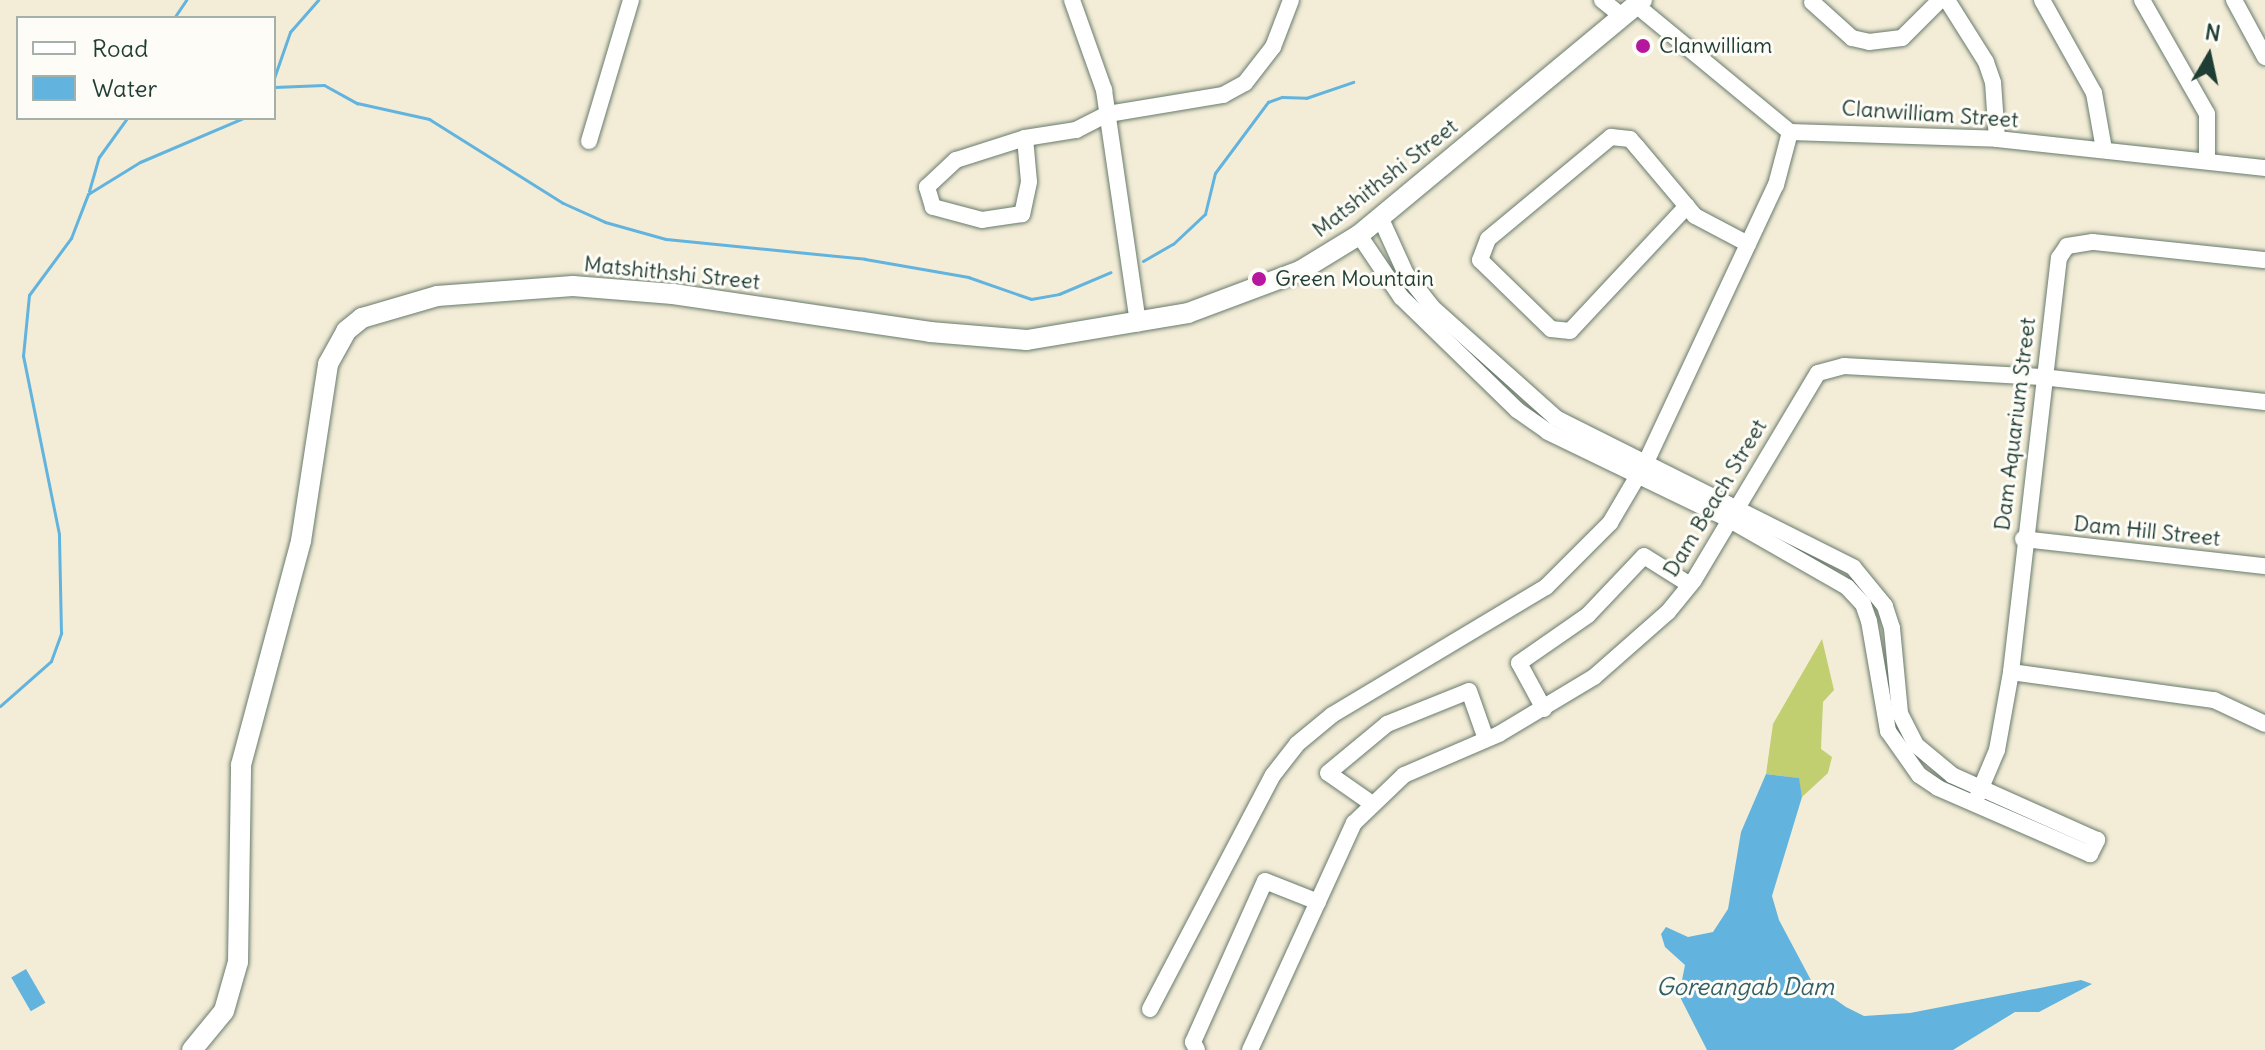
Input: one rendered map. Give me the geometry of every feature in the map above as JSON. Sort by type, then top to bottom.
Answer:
[{"type":"main road","name":"Matshithshi Street","points":[[192,1050],[224,1011],[238,962],[241,765],[301,541],[328,364],[346,331],[362,318],[437,296],[573,286],[673,294],[1006,339],[1138,324],[1259,290],[1359,235],[1634,7]]},
{"type":"street","points":[[589,141],[631,0]]},
{"type":"street","points":[[1072,0],[1097,59],[1108,114],[1138,324]]},
{"type":"street","points":[[1025,138],[1029,182],[1022,214],[982,220],[933,207],[927,187],[935,174],[956,160],[1025,138],[1076,130],[1108,114],[1192,102],[1245,83],[1273,47],[1291,0]]},
{"type":"street","points":[[1150,1009],[1273,775],[1297,744],[1332,715],[1546,587],[1610,523],[1642,469],[1776,185],[1790,132],[1634,7],[1602,0]]},
{"type":"street","points":[[1808,1],[1852,38],[1869,42],[1902,38],[1940,0]]},
{"type":"street","points":[[1947,0],[1986,62],[1993,82],[1997,139]]},
{"type":"street","points":[[2042,0],[2094,93],[2104,149]]},
{"type":"street","points":[[2142,0],[2207,114],[2207,159]]},
{"type":"street","points":[[2234,0],[2265,57]]},
{"type":"street","name":"Clanwilliam Street","points":[[1790,132],[1997,139],[2207,159],[2265,168]]},
{"type":"street","points":[[1687,206],[1570,331],[1551,329],[1480,260],[1488,239],[1611,137],[1630,139],[1687,206],[1708,224],[1748,244]]},
{"type":"street","points":[[1380,217],[1406,274],[1432,307],[1523,393],[1556,418],[1642,469]]},
{"type":"street","points":[[1359,235],[1401,297],[1517,410],[1548,432],[1642,469],[1853,567],[1871,586],[1892,628],[1895,689],[1905,726],[1932,761],[1982,788],[2097,840],[2090,854],[1973,804],[1919,775],[1888,731],[1879,701],[1877,651],[1863,604],[1830,574],[1734,513]]},
{"type":"street","name":"Dam Aquarium Street","points":[[1973,804],[1997,750],[2011,672],[2023,539],[2059,258],[2067,246],[2093,242],[2265,260]]},
{"type":"street","name":"Dam Beach Street","points":[[1250,1050],[1354,823],[1371,803],[1404,775],[1486,739],[1544,709],[1634,645],[1690,585],[1810,379],[1830,367],[2042,377],[2265,402]]},
{"type":"street","name":"Dam Hill Street","points":[[2023,539],[2265,566]]},
{"type":"street","points":[[1544,709],[1519,663],[1588,615],[1644,556],[1690,585]]},
{"type":"street","points":[[2011,672],[2214,700],[2265,724]]},
{"type":"street","points":[[1371,803],[1328,773],[1387,724],[1469,691],[1486,739]]},
{"type":"street","points":[[1197,1050],[1193,1042],[1265,881],[1318,902]]},
{"type":"green space","points":[[1822,639],[1834,690],[1823,702],[1821,749],[1832,757],[1828,773],[1802,797],[1798,778],[1766,774],[1773,724]]},
{"type":"water","name":"Goreangab Dam","points":[[1766,774],[1799,778],[1802,797],[1772,896],[1779,920],[1813,984],[1846,1007],[1864,1016],[1910,1013],[2081,980],[2092,984],[2039,1012],[2015,1012],[1953,1050],[1707,1050],[1679,995],[1685,965],[1665,947],[1661,934],[1666,927],[1688,937],[1713,932],[1728,909],[1741,832]]},
{"type":"water","points":[[26,969],[46,1003],[31,1011],[11,978]]},
{"type":"waterway","points":[[175,16],[186,0]]},
{"type":"waterway","points":[[276,72],[290,32],[318,0]]},
{"type":"waterway","points":[[1143,261],[1173,244],[1205,214],[1215,173],[1268,102],[1282,97],[1306,98],[1353,82]]},
{"type":"waterway","points":[[276,87],[324,85],[357,103],[429,119],[563,203],[605,222],[666,239],[865,259],[968,277],[1031,299],[1059,294],[1111,272]]},
{"type":"waterway","points":[[89,191],[99,157],[126,120]]},
{"type":"waterway","points":[[0,706],[51,661],[61,633],[59,534],[23,356],[29,295],[71,238],[88,194],[140,162],[238,120]]},
{"type":"place","name":"Clanwilliam","points":[[1643,46]]},
{"type":"place","name":"Green Mountain","points":[[1259,279]]}]
